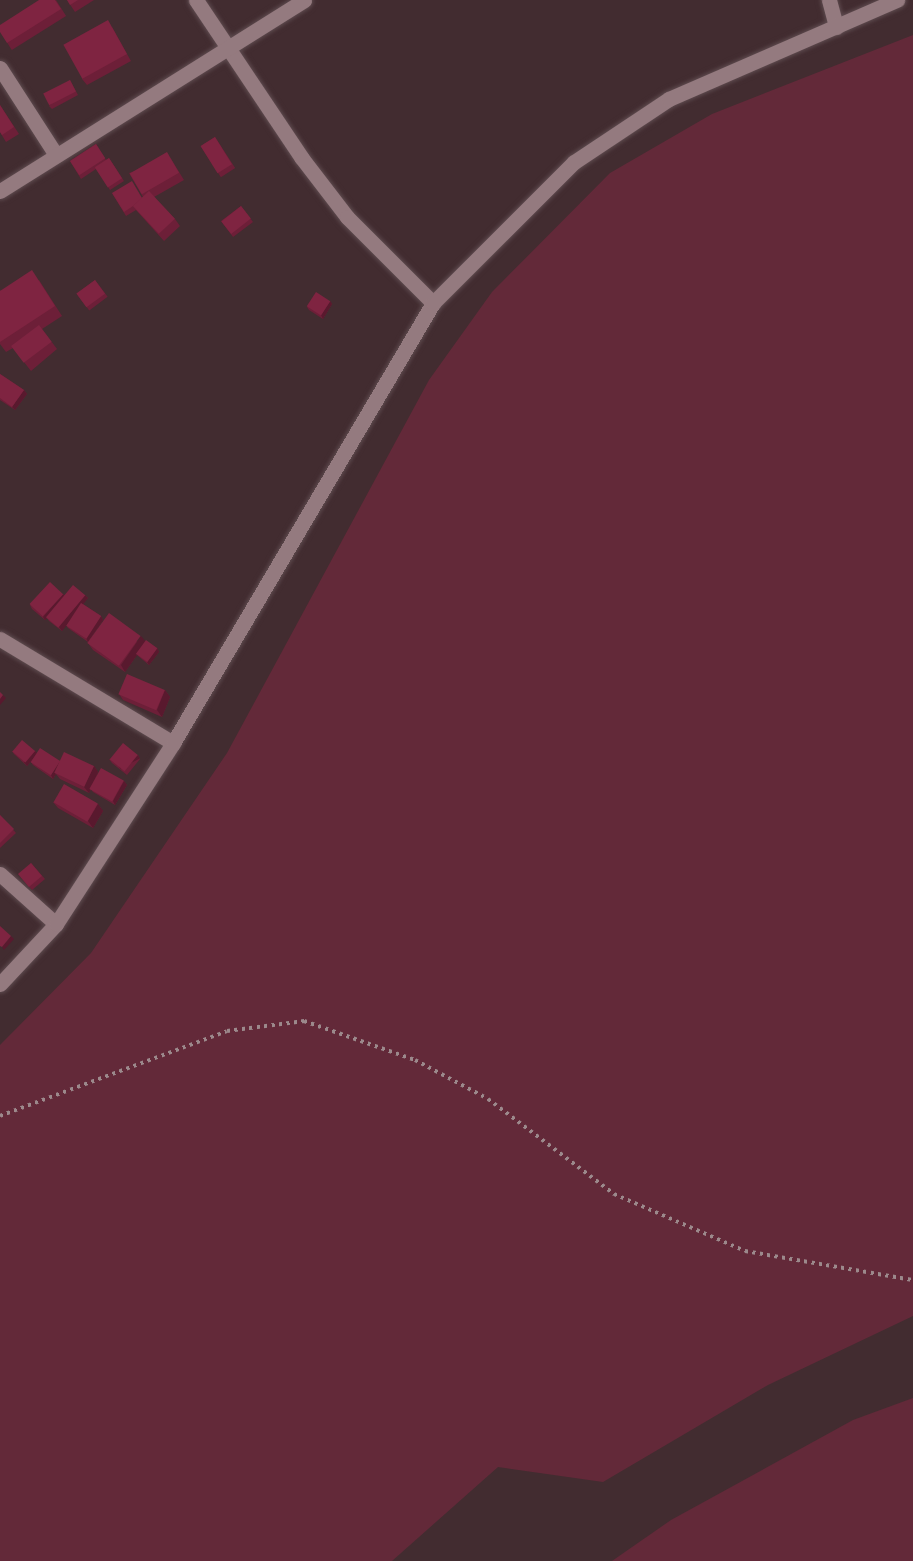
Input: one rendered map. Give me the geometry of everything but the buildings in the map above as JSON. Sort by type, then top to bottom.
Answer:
[{"type":"street","points":[[196,0],[347,217],[433,303]]},
{"type":"street","points":[[0,191],[303,0]]},
{"type":"street","points":[[829,0],[836,27]]},
{"type":"street","points":[[0,984],[56,924],[173,743],[433,303],[574,162],[669,99],[897,0]]},
{"type":"street","points":[[0,68],[56,155]]},
{"type":"street","points":[[0,639],[173,743]]},
{"type":"street","points":[[0,874],[56,924]]},
{"type":"path","points":[[0,1116],[226,1031],[304,1021],[415,1060],[488,1099],[614,1194],[745,1251],[913,1280]]},
{"type":"shaded area","points":[[913,35],[913,1316],[768,1385],[603,1482],[498,1467],[392,1561],[0,1561],[0,1045],[91,953],[227,753],[429,380],[492,292],[610,173],[712,114]]},
{"type":"shaded area","points":[[913,1398],[913,1561],[612,1561],[671,1520],[853,1420]]}]
